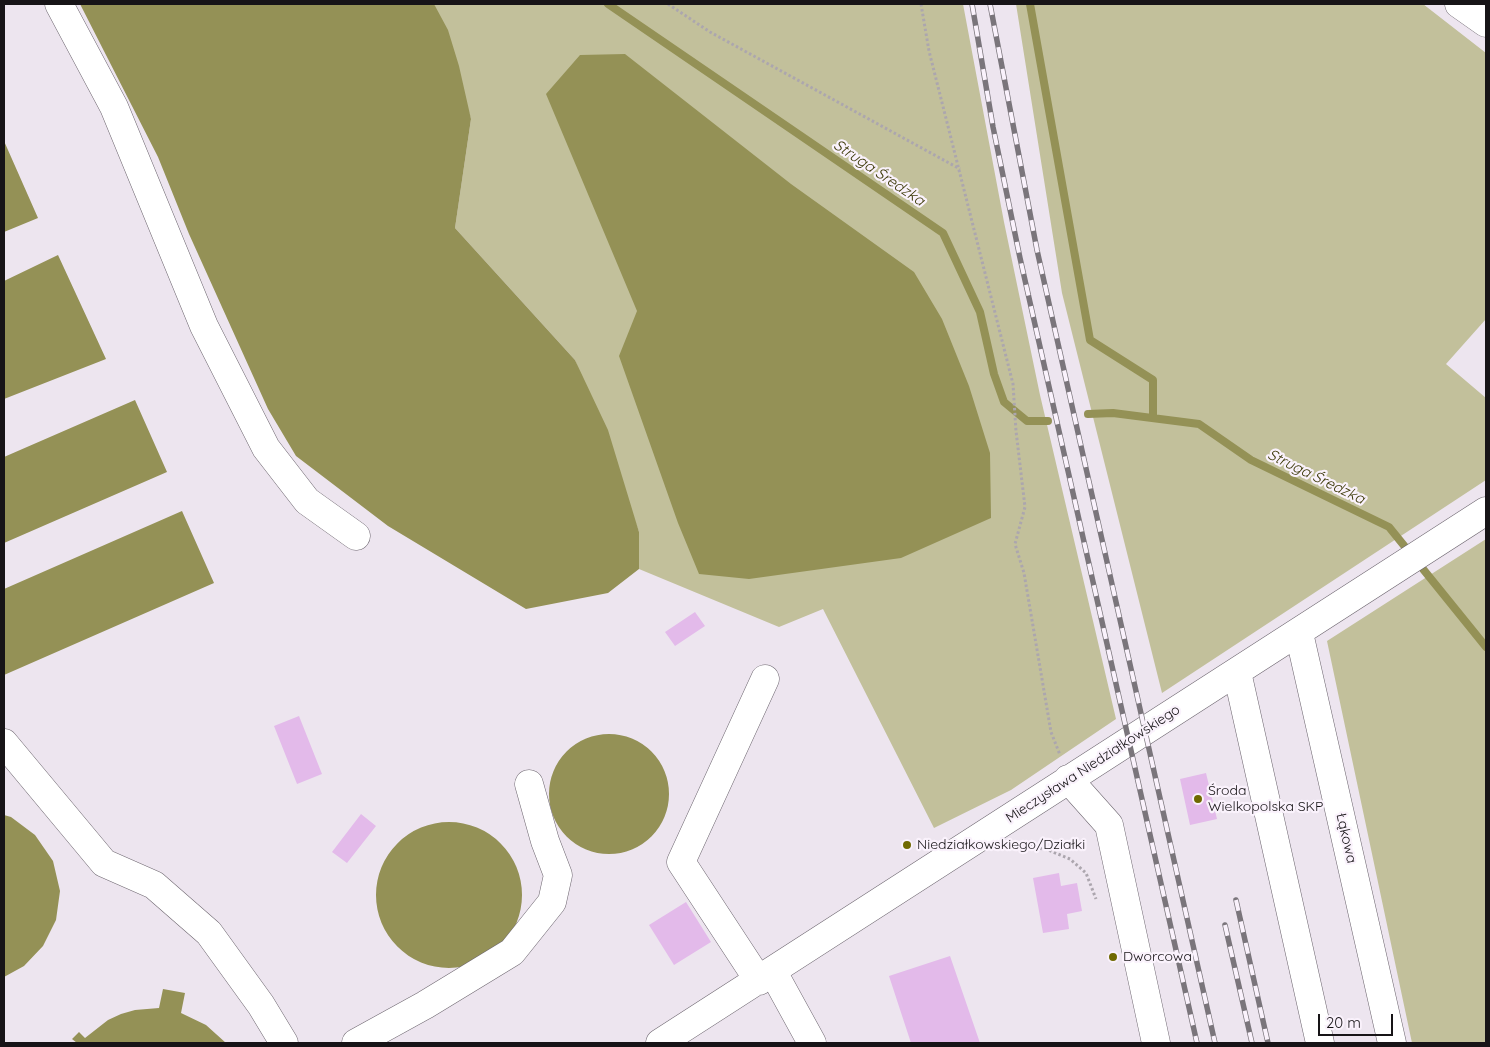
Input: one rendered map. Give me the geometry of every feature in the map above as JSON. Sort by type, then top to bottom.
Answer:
[{"type":"street","points":[[59,4],[114,107],[204,326],[266,448],[307,501],[356,536]]},
{"type":"street","points":[[1460,4],[1486,23]]},
{"type":"street","name":"Mieczysława Niedziałkowskiego","points":[[660,1043],[1486,511]]},
{"type":"street","name":"Łąkowa","points":[[1299,633],[1392,1043]]},
{"type":"street","points":[[1237,672],[1320,1043]]},
{"type":"street","points":[[765,679],[680,862],[766,976],[812,1043]]},
{"type":"street","points":[[4,742],[104,863],[154,885],[209,933],[261,1005],[284,1043]]},
{"type":"street","points":[[1068,779],[1110,825],[1156,1043]]},
{"type":"street","points":[[356,1043],[425,1006],[512,952],[552,902],[558,875],[545,841],[529,784]]},
{"type":"path","points":[[668,4],[710,32],[960,169]]},
{"type":"path","points":[[921,4],[929,52],[1013,384],[1025,507],[1015,544],[1024,573],[1051,732],[1068,779]]},
{"type":"path","points":[[1010,848],[1023,845],[1048,850],[1070,860],[1086,873],[1096,899]]},
{"type":"shaded area","points":[[80,4],[434,4],[448,30],[459,66],[471,119],[455,228],[575,360],[608,430],[639,532],[639,569],[608,593],[526,609],[388,526],[296,456],[268,409],[189,234],[158,157]]},
{"type":"shaded area","points":[[434,4],[963,4],[1004,222],[1040,395],[1116,719],[1011,790],[934,828],[823,609],[779,627],[639,569],[639,532],[575,360],[455,228],[471,119]]},
{"type":"shaded area","points":[[1016,4],[1423,4],[1486,53],[1486,319],[1446,364],[1486,398],[1486,480],[1162,693],[1062,293]]},
{"type":"shaded area","points":[[625,54],[791,184],[914,272],[942,319],[969,386],[990,453],[991,518],[901,558],[749,579],[699,574],[678,523],[619,356],[637,311],[546,94],[580,55]]},
{"type":"shaded area","points":[[4,141],[38,218],[4,232]]},
{"type":"shaded area","points":[[58,255],[106,359],[4,399],[4,281]]},
{"type":"shaded area","points":[[135,400],[167,472],[4,543],[4,457]]},
{"type":"shaded area","points":[[182,511],[214,583],[4,675],[4,589]]},
{"type":"shaded area","points":[[1486,539],[1486,1043],[1412,1043],[1327,641]]},
{"type":"shaded area","points":[[609,734],[621,735],[632,739],[642,744],[651,752],[659,761],[664,771],[668,782],[668,806],[664,817],[659,827],[651,836],[642,844],[632,849],[621,853],[609,854],[597,853],[586,849],[576,844],[567,836],[559,827],[554,817],[550,806],[549,794],[550,782],[554,771],[559,761],[567,752],[576,744],[586,739],[597,735]]},
{"type":"shaded area","points":[[4,815],[11,817],[35,835],[53,861],[60,891],[56,920],[43,946],[24,966],[4,977]]},
{"type":"shaded area","points":[[449,822],[477,828],[500,844],[516,867],[522,895],[516,923],[500,946],[477,962],[449,968],[421,962],[398,946],[382,923],[376,895],[382,867],[398,844],[421,828]]},
{"type":"shaded area","points":[[163,989],[185,993],[181,1013],[206,1025],[226,1043],[77,1043],[72,1039],[79,1032],[85,1038],[108,1020],[121,1014],[135,1010],[159,1008]]},
{"type":"building","points":[[695,612],[705,626],[675,646],[665,632]]},
{"type":"building","points":[[299,716],[322,774],[297,784],[274,726]]},
{"type":"building","name":"Środa Wielkopolska SKP","points":[[1206,773],[1217,819],[1190,825],[1180,779]]},
{"type":"building","points":[[361,814],[376,826],[347,863],[332,852]]},
{"type":"building","points":[[1059,873],[1061,886],[1077,883],[1082,911],[1067,914],[1069,929],[1043,933],[1033,878]]},
{"type":"building","points":[[686,902],[711,942],[674,965],[649,925]]},
{"type":"building","points":[[950,956],[980,1043],[911,1043],[889,976]]},
{"type":"waterway","name":"Struga Średzka","points":[[608,4],[943,233],[980,312],[994,374],[1004,402],[1027,421],[1048,421]]},
{"type":"waterway","points":[[1030,4],[1090,340],[1153,380],[1153,418]]},
{"type":"waterway","name":"Struga Średzka","points":[[1088,414],[1113,413],[1199,424],[1251,460],[1389,527],[1486,647]]},
{"type":"railway","points":[[972,4],[993,127],[1020,258],[1197,1043]]},
{"type":"railway","points":[[990,4],[1037,250],[1215,1043]]},
{"type":"railway","points":[[1236,900],[1268,1043]]},
{"type":"railway","points":[[1225,925],[1252,1043]]},
{"type":"place","name":"Środa Wielkopolska SKP","points":[[1198,799]]},
{"type":"place","name":"Niedziałkowskiego/Działki","points":[[907,845]]},
{"type":"place","name":"Dworcowa","points":[[1113,957]]}]
